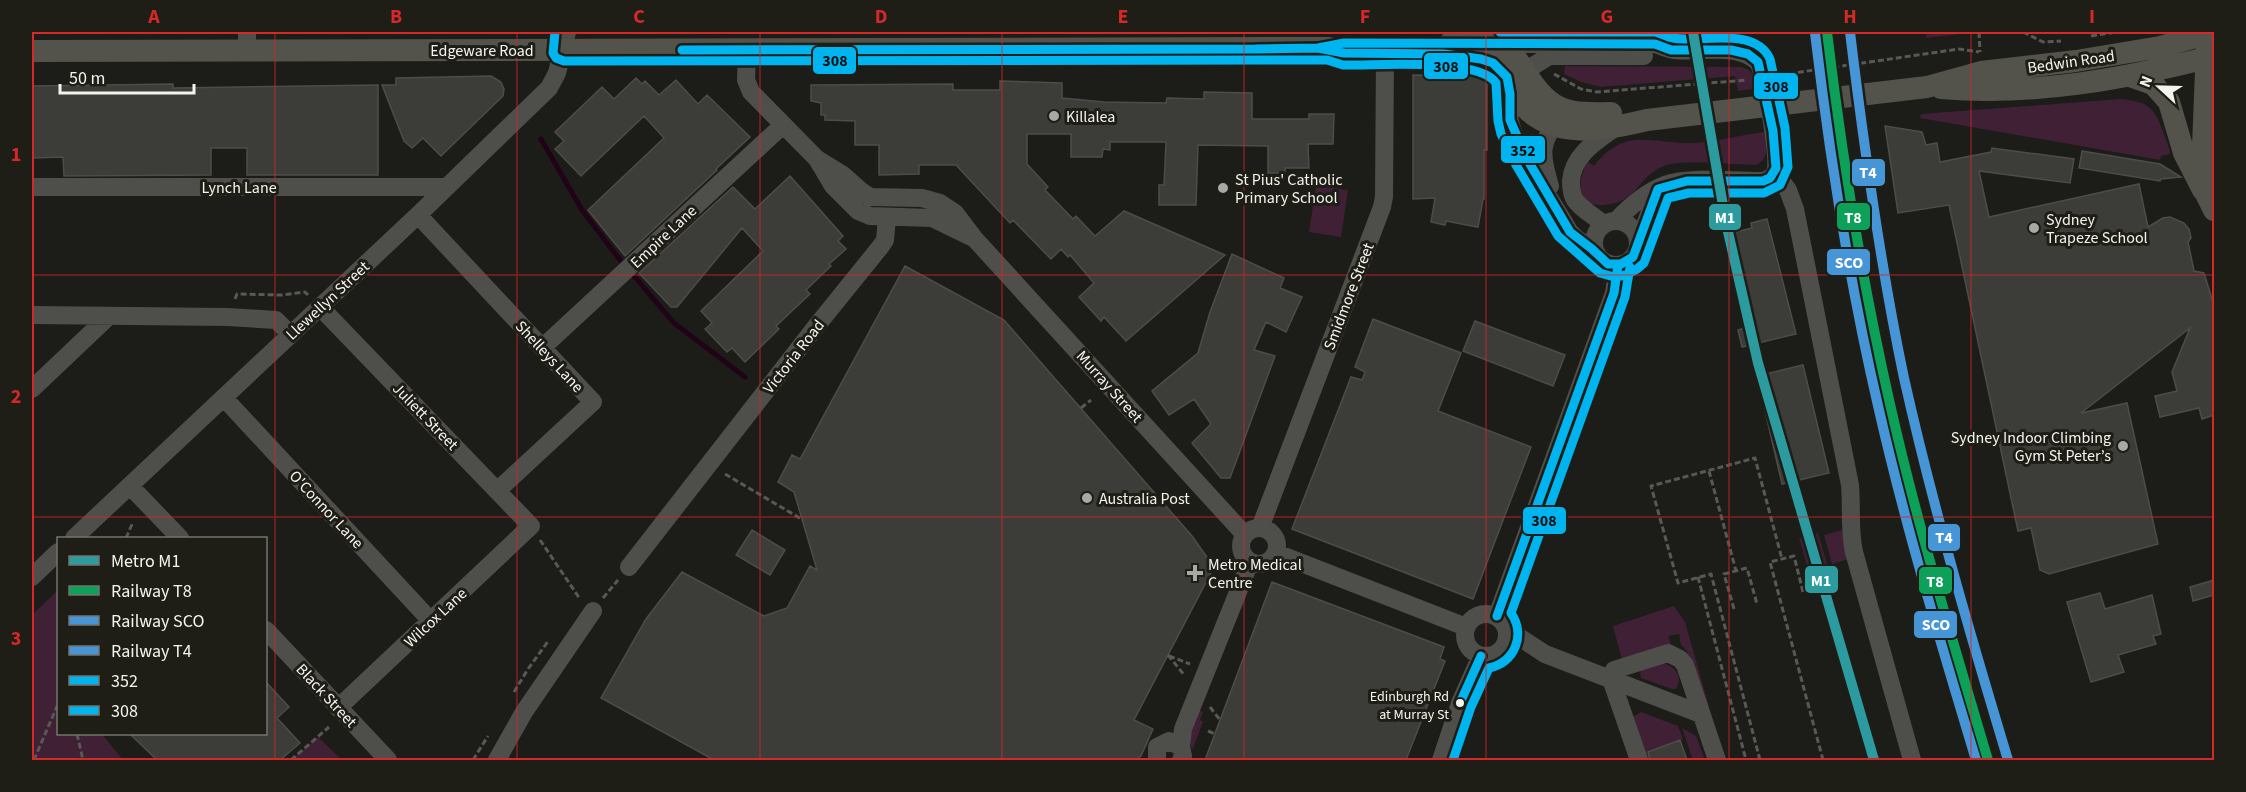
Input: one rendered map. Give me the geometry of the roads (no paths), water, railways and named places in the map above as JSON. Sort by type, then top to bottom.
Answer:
[{"type":"main road","points":[[2210,33],[2203,146],[2211,203]]},
{"type":"main road","name":"Bedwin Road","points":[[1495,39],[1518,59],[1542,96],[1560,118],[1577,129],[1615,128],[1647,120],[1732,112],[1927,87],[1981,72],[2076,61],[2160,47],[2210,33]]},
{"type":"main road","points":[[1329,48],[1344,43],[1495,39]]},
{"type":"main road","name":"Edgeware Road","points":[[32,51],[247,41],[565,40],[747,50],[1269,40],[1329,48]]},
{"type":"main road","name":"Bedwin Road","points":[[1329,48],[1344,53],[1469,55],[1492,62],[1500,68],[1512,90],[1527,110],[1537,118],[1560,118],[1582,113],[1612,113],[1647,120]]},
{"type":"main road","name":"Bedwin Road","points":[[1927,87],[1980,92],[2035,89],[2130,76],[2210,57]]},
{"type":"main road","points":[[2130,76],[2153,84],[2169,102],[2184,153],[2211,203]]},
{"type":"street","points":[[1674,50],[1676,32]]},
{"type":"street","points":[[1495,39],[1577,50],[1633,50],[1655,44],[1674,50],[1731,50],[1748,54],[1761,66],[1773,131],[1775,173],[1788,190],[1795,209],[1850,484],[1851,540],[1912,760]]},
{"type":"street","name":"Llewellyn Street","points":[[75,537],[447,188],[549,88],[557,73],[565,40]]},
{"type":"street","points":[[747,50],[748,87],[817,159],[833,186],[858,211],[870,216],[887,218]]},
{"type":"street","points":[[1526,71],[1549,56],[1577,50]]},
{"type":"street","name":"Smidmore Street","points":[[1252,531],[1382,207],[1384,197],[1385,54]]},
{"type":"street","points":[[1512,90],[1508,112],[1511,127],[1569,231],[1595,251],[1602,261],[1618,265],[1628,262],[1633,257],[1658,189]]},
{"type":"street","points":[[1557,208],[1547,174],[1544,141],[1560,118]]},
{"type":"street","name":"Empire Lane","points":[[543,347],[783,125]]},
{"type":"street","points":[[1615,128],[1581,154],[1574,168],[1571,192],[1575,200],[1610,222],[1623,222],[1634,231],[1638,244]]},
{"type":"street","name":"Murray Street","points":[[817,159],[843,175],[870,197],[922,198],[940,203],[955,213],[974,238],[1252,531]]},
{"type":"street","points":[[1595,251],[1595,236],[1610,222],[1666,185],[1687,181],[1763,181],[1775,173]]},
{"type":"street","name":"Lynch Lane","points":[[32,187],[447,188]]},
{"type":"street","name":"Shelleys Lane","points":[[418,215],[593,402],[498,490]]},
{"type":"street","name":"Murray Street","points":[[887,218],[932,218],[974,238]]},
{"type":"street","name":"Victoria Road","points":[[629,567],[881,246],[885,240],[887,218]]},
{"type":"street","points":[[1441,760],[1460,703],[1490,654],[1506,642],[1502,622],[1614,293],[1618,265]]},
{"type":"street","name":"Juliett Street","points":[[320,307],[531,526]]},
{"type":"street","points":[[32,315],[276,320],[290,334]]},
{"type":"street","points":[[32,389],[109,316]]},
{"type":"street","name":"O'Connor Lane","points":[[224,398],[431,621]]},
{"type":"street","points":[[130,486],[179,537]]},
{"type":"street","name":"Wilcox Lane","points":[[338,708],[531,526]]},
{"type":"street","points":[[1252,531],[1271,532],[1275,536],[1278,547],[1268,562],[1256,564],[1250,562],[1242,553],[1242,540],[1252,531]]},
{"type":"street","points":[[32,577],[57,553]]},
{"type":"street","points":[[1276,553],[1466,627]]},
{"type":"street","points":[[1181,754],[1184,729],[1250,562]]},
{"type":"street","points":[[497,760],[524,712],[593,611]]},
{"type":"street","points":[[1545,654],[1474,653],[1465,642],[1466,627],[1469,621],[1485,613],[1502,622],[1545,654],[1701,714]]},
{"type":"street","name":"Black Street","points":[[267,631],[388,760]]},
{"type":"street","points":[[1639,760],[1611,679],[1614,670],[1662,654],[1674,655],[1685,665],[1717,760]]},
{"type":"street","points":[[1157,760],[1156,751],[1164,741],[1173,741],[1181,754]]},
{"type":"waterway","points":[[541,139],[582,210],[620,260]]},
{"type":"waterway","points":[[634,276],[674,323],[745,377]]},
{"type":"metro line","name":"M1","points":[[1693,32],[1726,223],[1758,363],[1874,760]]},
{"type":"rail line","name":"T8","points":[[1827,32],[1854,219],[1870,312],[1890,404],[1924,538],[1988,760]]},
{"type":"rail line","name":"T4","points":[[1850,32],[1873,206],[1904,378],[1953,570],[2008,760]]},
{"type":"rail line","name":"SCO","points":[[1815,33],[1842,223],[1859,317],[1889,454],[1912,542],[1976,760]]},
{"type":"place","name":"Killalea","points":[[1054,116]]},
{"type":"place","name":"St Pius' Catholic Primary School","points":[[1223,188]]},
{"type":"place","name":"Sydney Trapeze School","points":[[2034,228]]},
{"type":"place","name":"Sydney Indoor Climbing Gym St Peter’s","points":[[2123,446]]},
{"type":"place","name":"Australia Post","points":[[1087,498]]},
{"type":"place","name":"Metro Medical Centre","points":[[1195,573]]},
{"type":"place","name":"Edinburgh Rd at Murray St","points":[[1460,703]]}]
